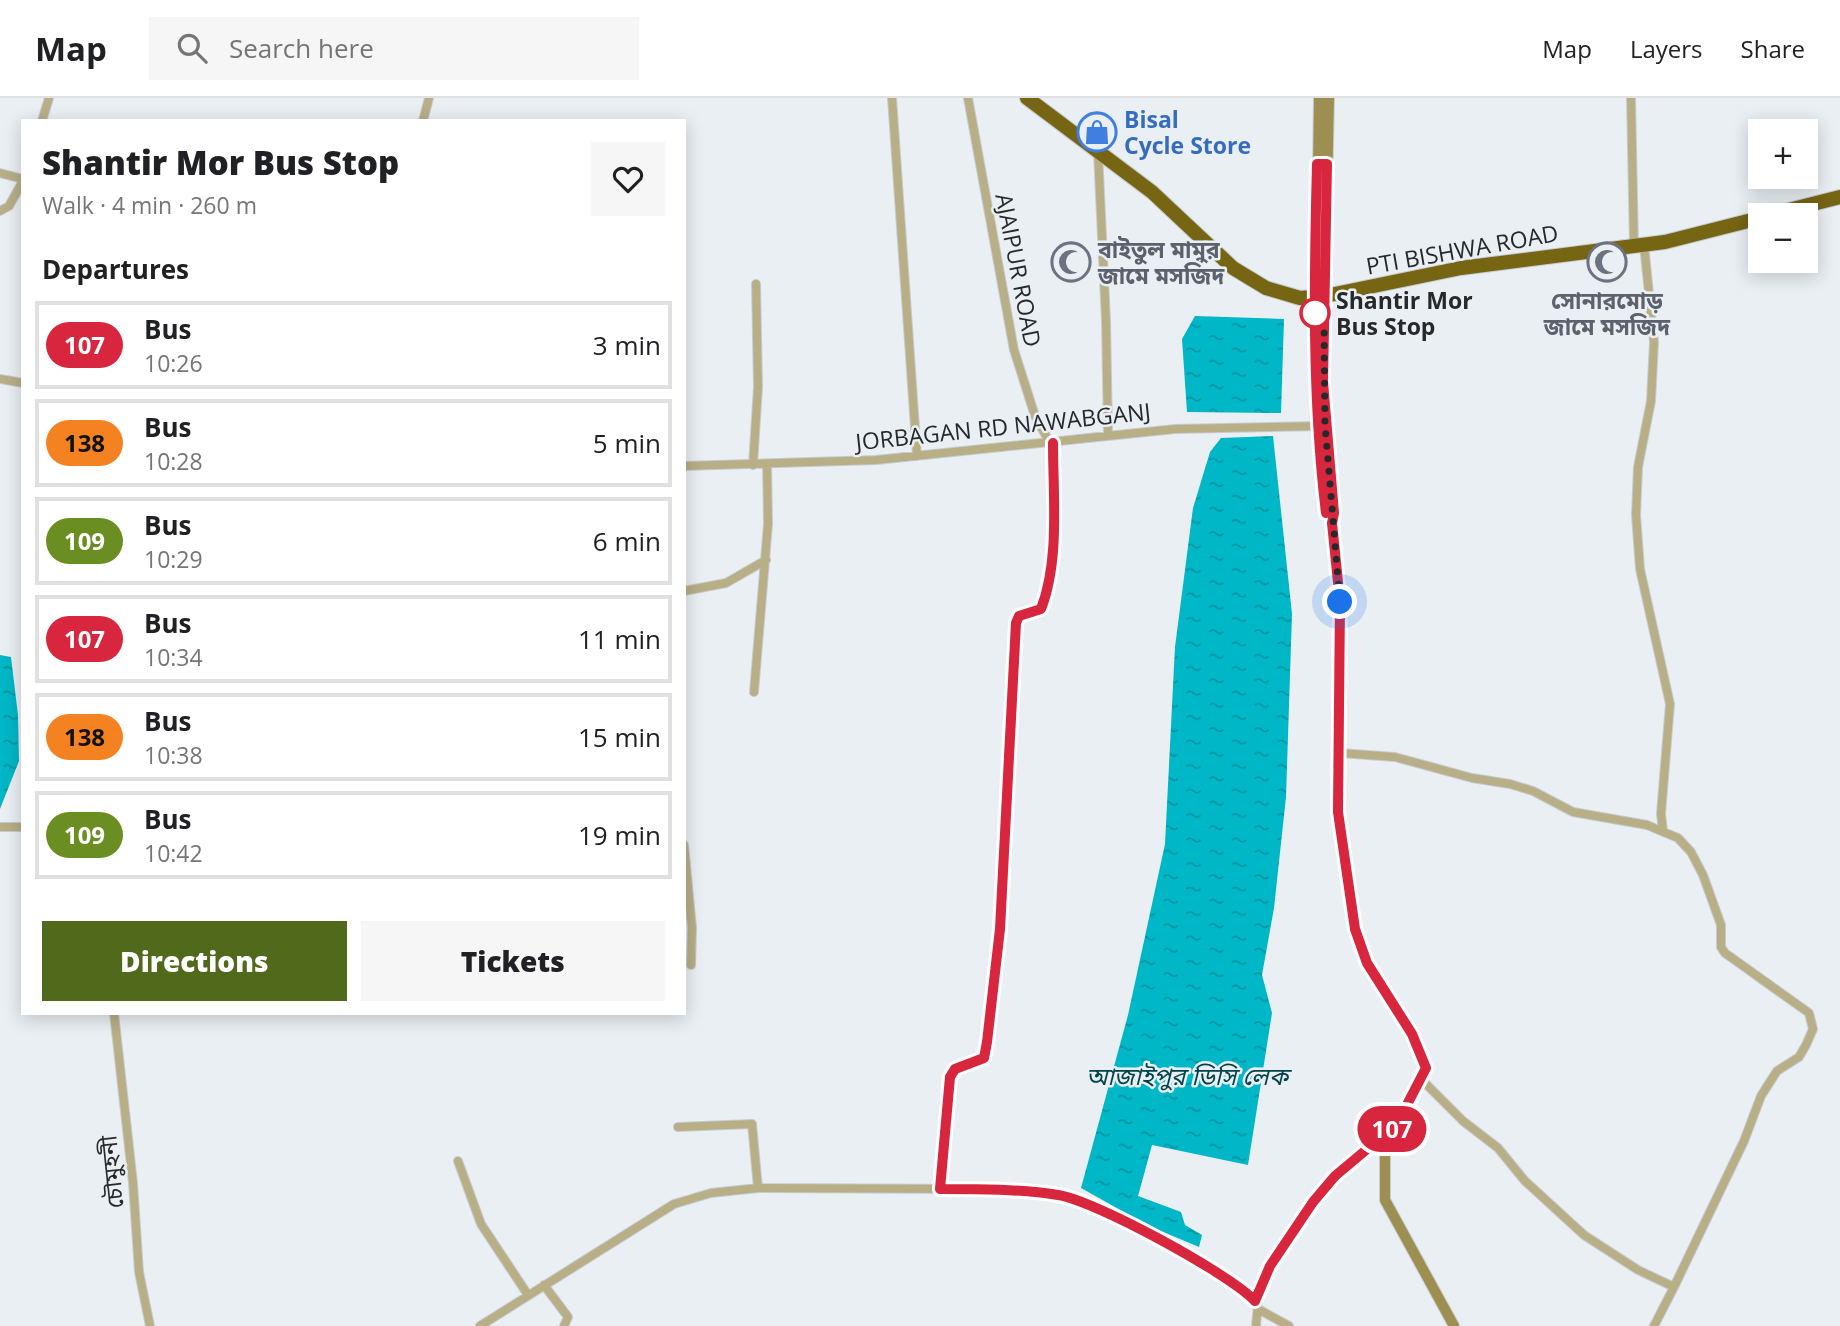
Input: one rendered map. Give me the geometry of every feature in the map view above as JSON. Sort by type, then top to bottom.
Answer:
[{"type":"highway","name":"PTI BISHWA ROAD","points":[[1027,98],[1152,192],[1233,268],[1266,288],[1300,298],[1320,297],[1461,268],[1639,245],[1748,221]]},
{"type":"highway","points":[[1816,203],[1840,197]]},
{"type":"street","points":[[43,119],[50,98]]},
{"type":"street","points":[[424,119],[429,98]]},
{"type":"street","points":[[892,98],[917,456]]},
{"type":"street","name":"AJAIPUR ROAD","points":[[968,98],[1014,350],[1035,416],[1052,443]]},
{"type":"street","points":[[1319,98],[1322,164],[1320,426],[1334,513],[1332,523],[1340,579],[1338,812],[1355,929],[1367,963],[1412,1034],[1426,1068],[1385,1147],[1385,1200],[1454,1326]]},
{"type":"street","points":[[1322,164],[1329,98]]},
{"type":"street","points":[[1631,98],[1639,245],[1654,342],[1651,401],[1639,467],[1636,514],[1640,569],[1670,704],[1661,814],[1663,831]]},
{"type":"street","points":[[1098,149],[1108,435]]},
{"type":"street","points":[[0,173],[21,179]]},
{"type":"street","points":[[0,211],[9,206],[21,184]]},
{"type":"street","points":[[753,465],[758,387],[756,284]]},
{"type":"street","points":[[0,379],[21,383]]},
{"type":"street","name":"JORBAGAN RD NAWABGANJ","points":[[686,466],[917,456],[1175,429],[1320,426]]},
{"type":"street","points":[[940,1189],[950,1077],[955,1069],[984,1058],[987,1042],[1000,929],[1016,623],[1019,616],[1041,609],[1044,602],[1051,565],[1052,443]]},
{"type":"street","points":[[754,692],[765,560],[767,464]]},
{"type":"street","points":[[686,591],[726,583],[765,560]]},
{"type":"street","points":[[1340,753],[1395,757],[1472,778],[1510,784],[1533,791],[1573,812],[1663,831],[1678,838],[1691,852],[1721,925],[1721,947],[1725,953],[1809,1013],[1814,1028],[1799,1057],[1777,1071],[1761,1096],[1744,1141],[1654,1326]]},
{"type":"street","points":[[0,827],[21,827]]},
{"type":"street","points":[[686,866],[692,928],[691,965]]},
{"type":"street","name":"চৌমুহনী","points":[[114,1015],[133,1183],[139,1272],[150,1326]]},
{"type":"street","points":[[1421,1079],[1463,1121],[1498,1148],[1525,1181],[1584,1235],[1638,1270],[1674,1287]]},
{"type":"street","points":[[678,1127],[752,1124],[758,1188]]},
{"type":"street","points":[[1256,1326],[1256,1305],[1270,1266],[1313,1202],[1335,1176],[1397,1124]]},
{"type":"street","points":[[458,1161],[481,1224],[528,1296]]},
{"type":"street","points":[[480,1326],[674,1204],[711,1193],[758,1188],[940,1189],[1059,1195],[1087,1202],[1236,1284],[1256,1305],[1289,1326]]},
{"type":"street","points":[[544,1285],[568,1317],[564,1326]]},
{"type":"water","points":[[1195,316],[1284,319],[1281,413],[1187,412],[1182,339]]},
{"type":"water","name":"আজাইপুর ডিসি লেক","points":[[1273,436],[1292,614],[1286,797],[1274,908],[1262,975],[1272,1013],[1248,1165],[1152,1145],[1138,1196],[1181,1212],[1185,1225],[1202,1235],[1199,1247],[1149,1226],[1081,1188],[1128,1015],[1165,844],[1175,647],[1193,508],[1210,452],[1221,438]]},
{"type":"water","points":[[0,655],[11,657],[18,715],[19,761],[0,809]]},
{"type":"bus line","name":"107","points":[[1053,443],[1051,565],[1044,602],[1041,609],[1019,616],[1016,623],[1009,709],[1000,929],[987,1042],[984,1058],[955,1069],[950,1077],[940,1189],[1059,1195],[1087,1202],[1203,1264],[1236,1284],[1255,1301],[1270,1266],[1313,1202],[1335,1176],[1397,1124],[1426,1068],[1412,1034],[1367,963],[1355,929],[1338,812],[1340,579],[1332,523],[1334,513],[1323,382],[1327,164],[1317,164],[1316,426],[1326,513]]},
{"type":"place","name":"Bisal Cycle Store","points":[[1097,132]]},
{"type":"place","name":"বাইতুল মামুর জামে মসজিদ","points":[[1071,262]]},
{"type":"place","name":"সোনারমোড় জামে মসজিদ","points":[[1607,262]]},
{"type":"place","name":"Shantir Mor Bus Stop","points":[[1315,313]]},
{"type":"route","points":[[1315,313],[1324,318],[1325,425],[1340,602]]}]
